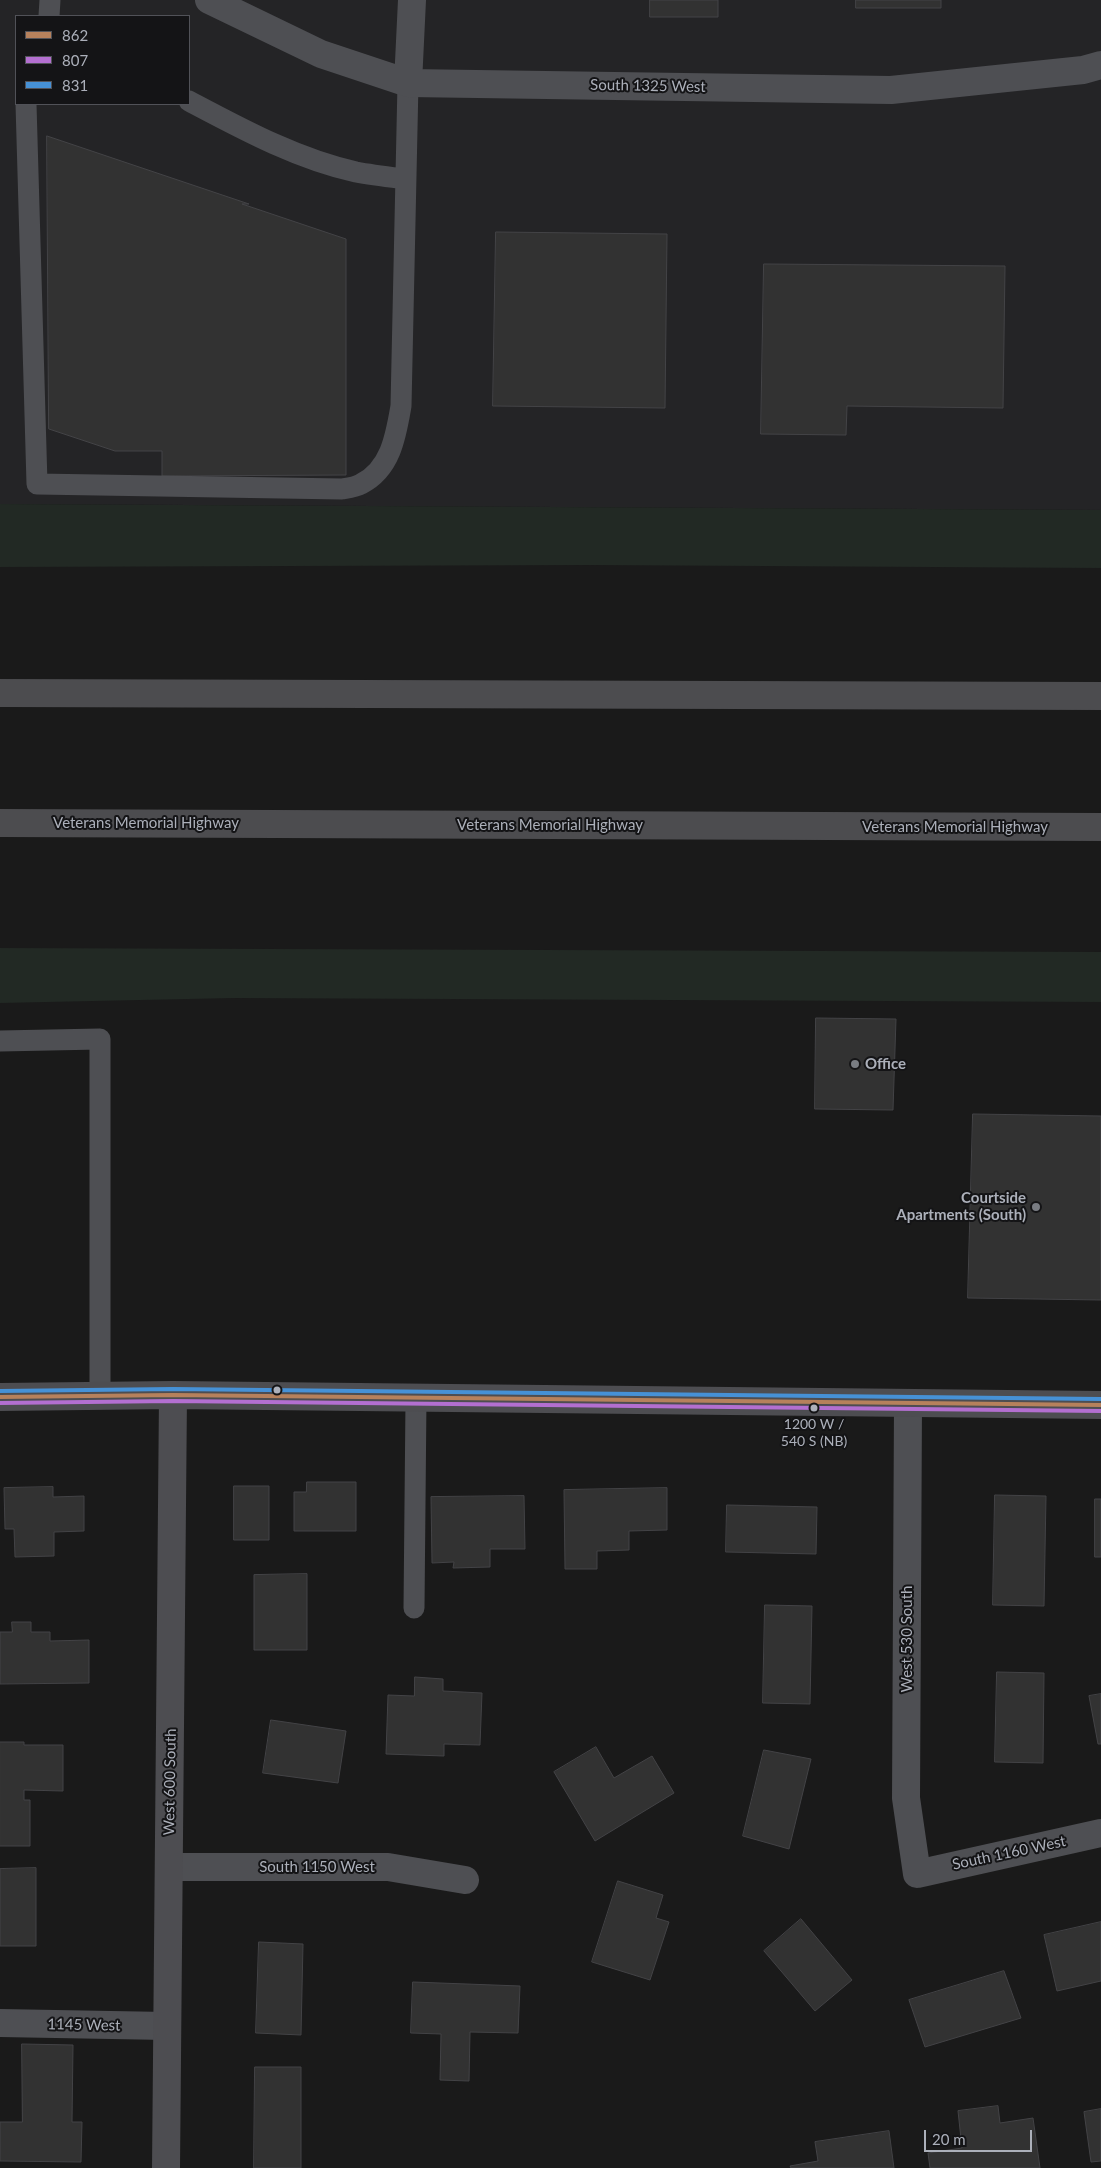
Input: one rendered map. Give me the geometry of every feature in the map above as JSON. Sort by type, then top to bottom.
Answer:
[{"type":"highway","points":[[0,693],[1101,696]]},
{"type":"highway","name":"Veterans Memorial Highway","points":[[0,823],[1101,827]]},
{"type":"main road","points":[[0,1397],[173,1395],[1101,1405]]},
{"type":"main road","name":"West 600 South","points":[[166,2168],[173,1395]]},
{"type":"street","name":"South 1325 West","points":[[209,0],[321,54],[408,83],[891,90],[1083,70],[1101,65]]},
{"type":"street","points":[[408,83],[412,0]]},
{"type":"street","name":"West 530 South","points":[[908,1404],[906,1798],[917,1874]]},
{"type":"street","name":"South 1160 West","points":[[917,1874],[1101,1834]]},
{"type":"street","name":"South 1150 West","points":[[169,1867],[388,1867],[465,1880]]},
{"type":"street","name":"1145 West","points":[[0,2023],[167,2026]]},
{"type":"lane","points":[[49,15],[50,0]]},
{"type":"lane","points":[[26,105],[37,484],[342,489],[361,485],[381,468],[394,443],[401,406],[408,83]]},
{"type":"lane","points":[[190,102],[276,145],[310,158],[355,172],[405,179]]},
{"type":"lane","points":[[0,1040],[100,1039],[100,1396]]},
{"type":"lane","points":[[414,1608],[416,1399]]},
{"type":"shaded area","points":[[0,0],[1101,0],[1101,510],[0,504]]},
{"type":"shaded area","points":[[0,504],[1101,510],[1101,568],[590,565],[0,567]]},
{"type":"shaded area","points":[[0,948],[1101,952],[1101,1002],[234,998],[0,1003]]},
{"type":"building","points":[[650,0],[718,0],[718,17],[650,17]]},
{"type":"building","points":[[856,0],[941,0],[941,8],[856,8]]},
{"type":"building","points":[[47,136],[346,239],[346,475],[162,476],[162,451],[115,451],[49,429]]},
{"type":"building","points":[[496,232],[667,234],[665,408],[493,406]]},
{"type":"building","points":[[764,264],[1005,266],[1003,408],[847,406],[846,435],[761,434]]},
{"type":"building","name":"Office","points":[[816,1018],[896,1019],[893,1110],[815,1109]]},
{"type":"building","name":"Courtside Apartments (South)","points":[[973,1114],[1101,1116],[1101,1300],[968,1298]]},
{"type":"building","points":[[307,1482],[356,1482],[356,1531],[294,1531],[294,1492],[306,1492]]},
{"type":"building","points":[[234,1486],[269,1486],[269,1540],[234,1540]]},
{"type":"building","points":[[53,1487],[53,1497],[84,1496],[84,1531],[54,1532],[54,1556],[15,1557],[14,1529],[5,1529],[4,1488]]},
{"type":"building","points":[[667,1488],[667,1530],[629,1531],[629,1550],[597,1551],[597,1569],[565,1569],[564,1490]]},
{"type":"building","points":[[995,1495],[1046,1496],[1044,1606],[993,1605]]},
{"type":"building","points":[[524,1496],[525,1549],[490,1549],[490,1567],[453,1568],[454,1562],[432,1563],[431,1497]]},
{"type":"building","points":[[1095,1499],[1101,1499],[1101,1557],[1095,1557]]},
{"type":"building","points":[[727,1505],[817,1507],[816,1554],[726,1552]]},
{"type":"building","points":[[307,1574],[307,1650],[254,1650],[254,1575]]},
{"type":"building","points":[[765,1605],[812,1606],[810,1704],[763,1703]]},
{"type":"building","points":[[12,1622],[31,1622],[31,1632],[50,1632],[50,1641],[89,1640],[89,1683],[0,1684],[0,1632],[12,1632]]},
{"type":"building","points":[[997,1672],[1044,1673],[1043,1763],[995,1762]]},
{"type":"building","points":[[415,1677],[443,1679],[443,1691],[482,1693],[480,1745],[444,1744],[444,1756],[386,1754],[388,1695],[414,1696]]},
{"type":"building","points":[[1101,1694],[1101,1744],[1098,1744],[1089,1696]]},
{"type":"building","points":[[271,1720],[346,1731],[338,1783],[263,1773]]},
{"type":"building","points":[[0,1742],[24,1742],[24,1745],[63,1745],[63,1791],[24,1790],[24,1800],[30,1800],[30,1846],[0,1846]]},
{"type":"building","points":[[596,1747],[614,1778],[652,1756],[674,1793],[595,1841],[554,1772]]},
{"type":"building","points":[[764,1750],[811,1759],[789,1849],[743,1836]]},
{"type":"building","points":[[36,1868],[36,1946],[0,1946],[0,1869]]},
{"type":"building","points":[[618,1881],[663,1895],[656,1918],[669,1922],[650,1980],[592,1962]]},
{"type":"building","points":[[801,1919],[852,1980],[815,2011],[764,1951]]},
{"type":"building","points":[[1101,1922],[1101,1981],[1057,1991],[1044,1935]]},
{"type":"building","points":[[259,1942],[303,1944],[301,2035],[256,2033]]},
{"type":"building","points":[[1004,1971],[1021,2018],[925,2047],[909,2000]]},
{"type":"building","points":[[413,1982],[520,1986],[518,2033],[470,2032],[469,2081],[440,2080],[441,2034],[411,2033]]},
{"type":"building","points":[[22,2044],[73,2045],[72,2122],[82,2122],[81,2162],[0,2161],[0,2122],[22,2122]]},
{"type":"building","points":[[255,2067],[301,2067],[301,2168],[254,2168]]},
{"type":"building","points":[[998,2106],[1000,2123],[1033,2118],[1040,2168],[930,2168],[928,2153],[962,2148],[958,2111]]},
{"type":"building","points":[[1101,2109],[1101,2161],[1091,2162],[1084,2112]]},
{"type":"building","points":[[889,2131],[894,2168],[791,2168],[790,2166],[818,2161],[815,2142]]},
{"type":"transit line","name":"831","points":[[0,1391],[173,1389],[1101,1399]]},
{"type":"transit line","name":"862","points":[[0,1397],[173,1395],[1101,1405]]},
{"type":"transit line","name":"807","points":[[0,1403],[173,1401],[1101,1411]]},
{"type":"place","name":"Office","points":[[855,1064]]},
{"type":"place","name":"Courtside Apartments (South)","points":[[1036,1207]]},
{"type":"place","name":"1200 W / 540 S (NB)","points":[[814,1408]]}]
